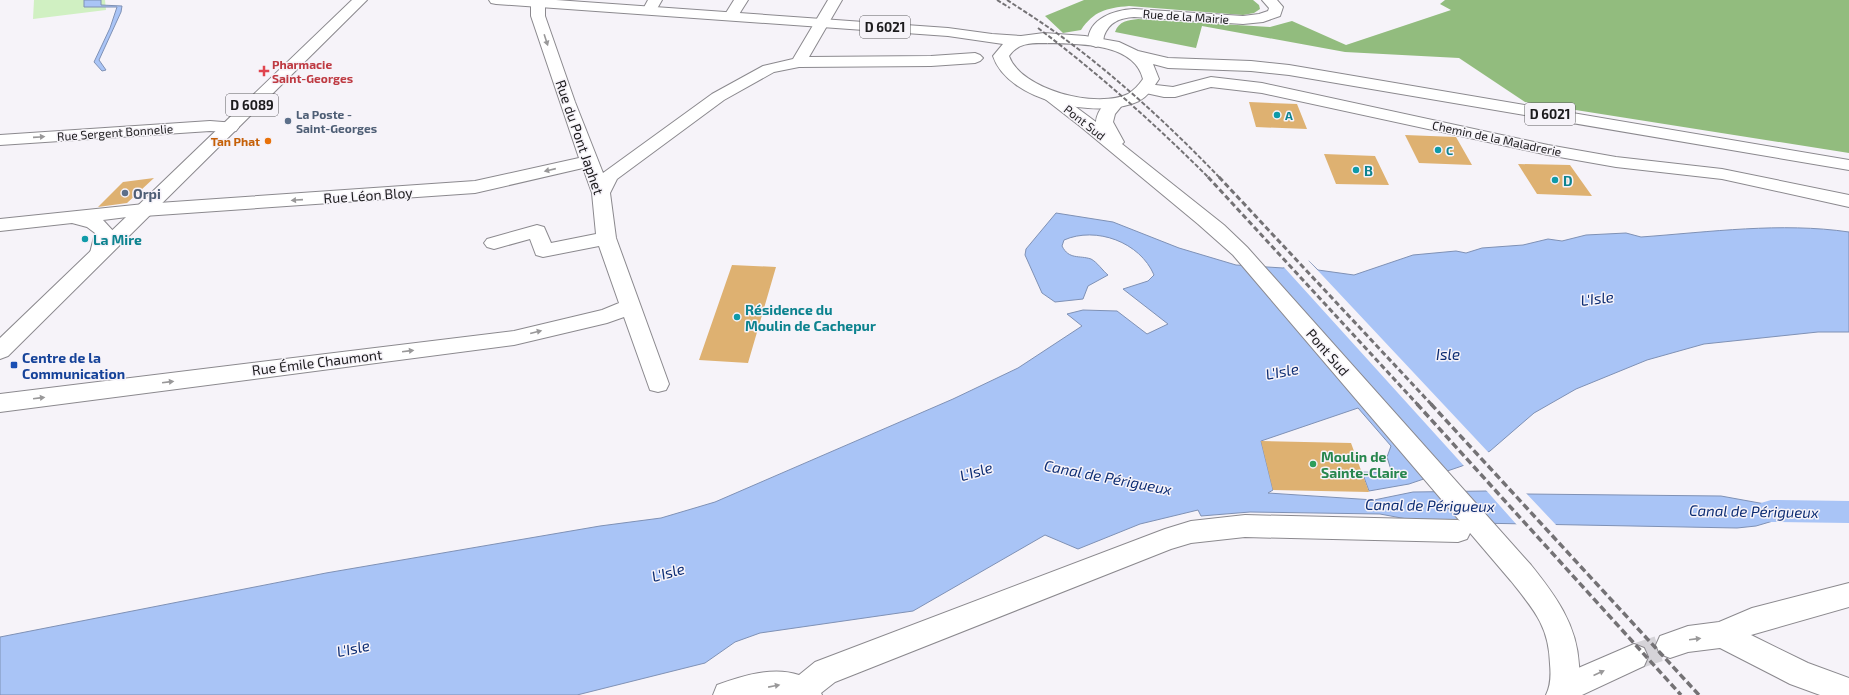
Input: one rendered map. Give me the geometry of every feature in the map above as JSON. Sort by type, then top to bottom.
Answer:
[{"type":"street","name":"D 6089","points":[[0,351],[360,0]]},
{"type":"street","name":"D 6021","points":[[496,0],[652,6],[731,16],[948,32],[1019,40]]},
{"type":"street","points":[[731,16],[741,0]]},
{"type":"street","points":[[799,62],[835,0]]},
{"type":"street","name":"Rue de la Mairie","points":[[1096,42],[1095,38],[1104,23],[1109,18],[1118,14],[1140,13],[1243,20],[1258,19],[1275,13],[1276,7],[1269,0]]},
{"type":"street","name":"Rue du Pont Japhet","points":[[538,1],[538,16],[588,161],[601,193],[606,238],[658,384]]},
{"type":"street","name":"D 6021","points":[[948,32],[987,45],[1002,56]]},
{"type":"street","points":[[1044,38],[1096,42],[1113,46],[1136,55],[1147,67],[1149,84],[1127,100],[1116,103],[1079,102],[1051,96],[1027,83],[1008,69],[1002,62],[1002,56],[1007,47],[1019,40],[1044,38]]},
{"type":"street","name":"D 6021","points":[[1136,55],[1168,63],[1251,66],[1353,80],[1849,165]]},
{"type":"street","points":[[601,193],[610,176],[718,97],[769,69],[799,62],[975,58]]},
{"type":"street","name":"D 6021","points":[[1149,84],[1188,69],[1251,66]]},
{"type":"street","name":"Chemin de la Maladrerie","points":[[1149,84],[1164,92],[1175,92],[1210,82],[1262,88],[1548,150],[1616,162],[1722,174],[1849,201]]},
{"type":"street","name":"Pont Sud","points":[[1051,96],[1081,117],[1144,171],[1202,215],[1240,251],[1520,573],[1552,614],[1562,634],[1566,656],[1563,691]]},
{"type":"street","name":"Pont Sud","points":[[1116,103],[1103,117],[1103,122],[1119,148]]},
{"type":"street","name":"Rue Sergent Bonnelie","points":[[0,140],[210,126],[230,127]]},
{"type":"street","name":"Rue Léon Bloy","points":[[73,218],[144,210],[475,187],[588,161]]},
{"type":"street","points":[[0,225],[73,218],[93,221],[100,225],[105,233],[100,253]]},
{"type":"street","points":[[494,243],[537,231],[543,251],[606,238]]},
{"type":"street","name":"Rue Émile Chaumont","points":[[0,403],[514,338],[606,316],[630,307]]},
{"type":"street","points":[[728,695],[783,684],[805,693],[825,672],[1165,540],[1191,532],[1244,526],[1458,531]]},
{"type":"street","points":[[1670,645],[1688,640],[1722,635],[1752,621],[1849,595]]},
{"type":"street","points":[[1722,635],[1800,674],[1849,692]]},
{"type":"street","points":[[1563,691],[1634,658]]},
{"type":"green space","points":[[34,0],[105,0],[106,10],[33,19]]},
{"type":"green space","points":[[1084,0],[1253,0],[1259,5],[1260,9],[1254,13],[1243,15],[1129,6],[1107,9],[1091,19],[1081,30],[1063,33],[1045,16]]},
{"type":"green space","points":[[1445,0],[1849,0],[1849,153],[1525,102],[1459,58],[1345,52],[1202,26],[1196,48],[1115,32],[1121,23],[1138,19],[1270,27],[1292,21],[1346,45],[1451,10],[1440,4]]},
{"type":"water","points":[[84,0],[101,0],[101,5],[122,6],[121,12],[99,60],[106,70],[102,71],[94,62],[110,28],[117,7],[84,7]]},
{"type":"water","name":"Isle","points":[[1056,213],[1113,222],[1179,248],[1236,265],[1283,268],[1309,261],[1318,270],[1354,275],[1413,255],[1456,251],[1466,253],[1482,248],[1523,245],[1548,239],[1562,241],[1586,235],[1626,233],[1641,237],[1771,228],[1823,229],[1849,232],[1849,332],[1818,332],[1704,344],[1647,360],[1576,389],[1534,413],[1490,451],[1462,466],[1409,484],[1369,491],[1362,472],[1392,473],[1387,457],[1391,446],[1358,408],[1261,441],[1273,490],[1268,493],[1374,500],[1413,492],[1486,491],[1526,494],[1721,496],[1765,504],[1799,505],[1811,520],[1773,521],[1756,526],[1737,528],[1423,522],[1380,514],[1250,512],[1201,516],[1198,510],[1140,524],[1078,549],[1045,535],[913,611],[760,633],[735,642],[705,663],[577,695],[0,695],[0,637],[326,573],[600,526],[661,518],[715,502],[953,399],[1018,368],[1082,326],[1067,314],[1083,310],[1117,311],[1147,334],[1168,324],[1123,289],[1148,281],[1154,275],[1147,263],[1139,254],[1128,246],[1103,236],[1076,236],[1064,240],[1062,246],[1071,255],[1093,260],[1108,275],[1088,286],[1083,299],[1055,302],[1042,293],[1025,255],[1026,249]]},
{"type":"water","points":[[1814,505],[1849,505],[1849,521],[1825,520]]},
{"type":"pier","points":[[1307,259],[1489,453],[1465,467],[1282,265]]},
{"type":"pier","points":[[1485,489],[1525,492],[1558,527],[1517,525]]},
{"type":"building","name":"A","points":[[1249,102],[1297,104],[1307,129],[1256,127]]},
{"type":"building","name":"C","points":[[1405,135],[1456,137],[1472,165],[1419,163]]},
{"type":"building","name":"B","points":[[1324,154],[1375,156],[1389,185],[1336,184]]},
{"type":"building","name":"D","points":[[1518,164],[1570,165],[1592,196],[1537,194]]},
{"type":"building","name":"Orpi","points":[[154,178],[127,203],[98,207],[123,182]]},
{"type":"building","name":"Résidence du Moulin de Cachepur","points":[[732,265],[776,267],[748,363],[699,360]]},
{"type":"building","name":"Moulin de Sainte-Claire","points":[[1261,441],[1351,443],[1369,492],[1273,490]]},
{"type":"waterway","name":"Canal de Périgueux","points":[[1771,511],[1849,512]]},
{"type":"tunnel","points":[[1634,657],[1670,645]]},
{"type":"railway","points":[[997,0],[1010,8]]},
{"type":"railway","points":[[1007,0],[1080,50],[1122,84],[1182,139],[1220,178]]},
{"type":"railway","points":[[1038,28],[1083,63],[1126,100],[1208,177]]},
{"type":"railway","points":[[1208,177],[1418,405]]},
{"type":"railway","points":[[1219,177],[1432,405]]},
{"type":"railway","points":[[1417,404],[1681,695]]},
{"type":"railway","points":[[1431,404],[1699,695]]},
{"type":"place","name":"Pharmacie Saint-Georges","points":[[264,71]]},
{"type":"place","name":"A","points":[[1277,115]]},
{"type":"place","name":"La Poste - Saint-Georges","points":[[288,121]]},
{"type":"place","name":"Tan Phat","points":[[268,141]]},
{"type":"place","name":"C","points":[[1438,150]]},
{"type":"place","name":"B","points":[[1356,170]]},
{"type":"place","name":"D","points":[[1555,180]]},
{"type":"place","name":"Orpi","points":[[125,193]]},
{"type":"place","name":"La Mire","points":[[85,239]]},
{"type":"place","name":"Résidence du Moulin de Cachepur","points":[[737,317]]},
{"type":"place","name":"Centre de la Communication","points":[[14,365]]},
{"type":"place","name":"Moulin de Sainte-Claire","points":[[1313,464]]},
{"type":"water label","name":"L'Isle","points":[[1597,298]]},
{"type":"water label","name":"L'Isle","points":[[1282,371]]},
{"type":"water label","name":"L'Isle","points":[[976,471]]},
{"type":"water label","name":"L'Isle","points":[[668,572]]},
{"type":"water label","name":"L'Isle","points":[[353,648]]}]
